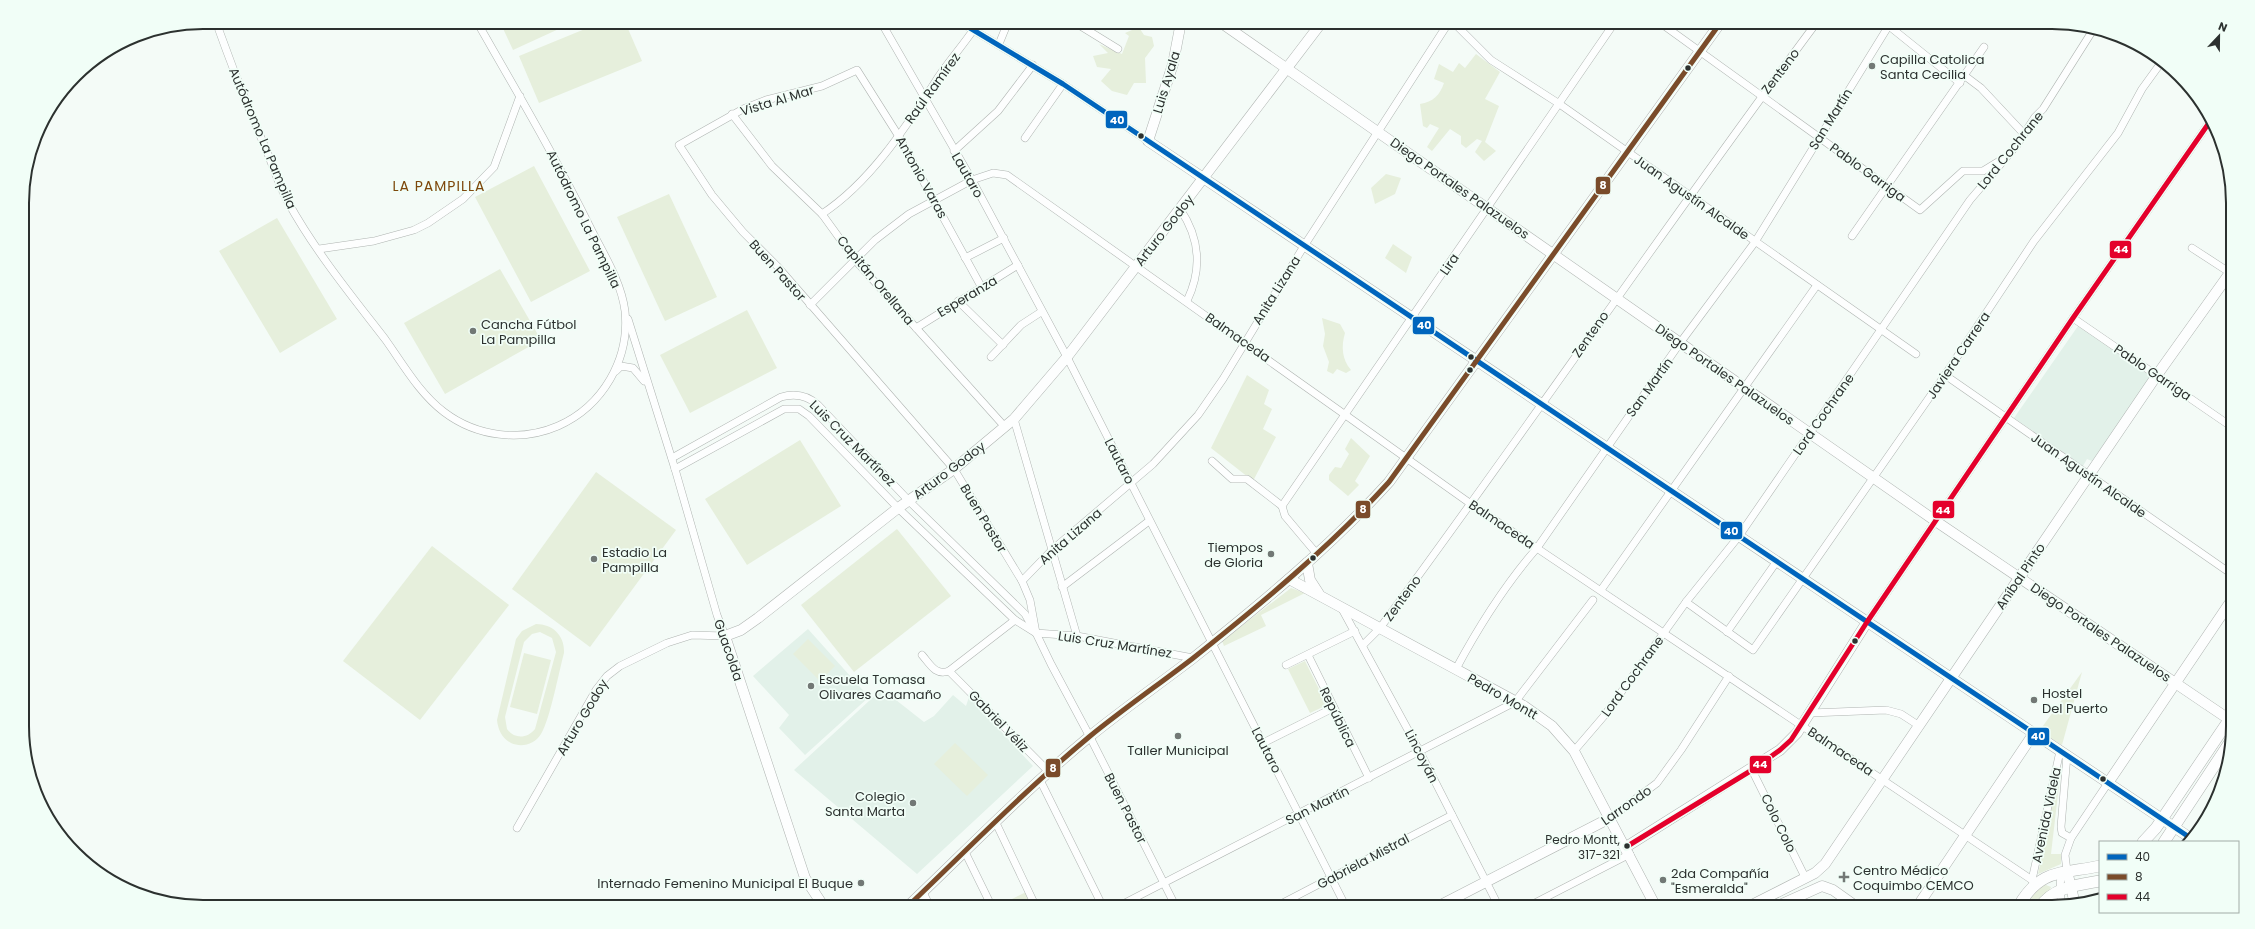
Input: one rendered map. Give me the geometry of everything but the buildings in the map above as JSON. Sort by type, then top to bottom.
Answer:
[{"type":"main road","points":[[2144,841],[2162,819],[2226,727]]},
{"type":"main road","points":[[2165,841],[2225,750]]},
{"type":"main road","name":"Avenida Videla","points":[[2022,900],[2033,882],[2064,871],[2099,866]]},
{"type":"main road","points":[[2046,900],[2050,896],[2065,888],[2099,881]]},
{"type":"street","name":"Autódromo La Pampilla","points":[[218,29],[240,91],[288,202],[319,249],[417,385],[443,412],[473,428],[496,434],[519,435],[552,428],[573,418],[591,404],[614,372],[624,342],[624,310],[620,291],[612,269],[565,175],[481,29]]},
{"type":"street","name":"Lautaro","points":[[885,29],[972,180],[1004,238],[1041,312],[1067,357],[1343,900]]},
{"type":"street","points":[[999,44],[1005,29]]},
{"type":"street","points":[[1086,29],[1118,49]]},
{"type":"street","name":"Luis Ayala","points":[[1148,141],[1173,64],[1180,29]]},
{"type":"street","name":"Diego Portales Palazuelos","points":[[1230,29],[1937,522],[2175,682],[2226,714]]},
{"type":"street","name":"Arturo Godoy","points":[[517,828],[596,690],[607,676],[631,659],[667,643],[692,635],[725,636],[741,630],[898,508],[954,469],[1014,419],[1067,357],[1317,29]]},
{"type":"street","name":"Anita Lizana","points":[[1022,581],[1052,550],[1131,484],[1169,449],[1198,415],[1223,379],[1244,342],[1304,246],[1444,29]]},
{"type":"street","name":"Juan Agustín Alcalde","points":[[1460,29],[1491,60],[1558,103],[1916,354]]},
{"type":"street","name":"Lira","points":[[1282,506],[1610,29]]},
{"type":"street","name":"Pablo Garriga","points":[[1669,29],[1920,210],[1963,171],[1982,171],[2007,157]]},
{"type":"street","points":[[914,900],[1049,772],[1090,737],[1193,658],[1289,579],[1317,554],[1390,482],[1716,29]]},
{"type":"street","name":"Zenteno","points":[[1363,645],[1380,628],[1471,504],[1615,298],[1812,29]]},
{"type":"street","name":"San Martín","points":[[1456,669],[1480,624],[1506,586],[1537,548],[1680,343],[1755,242],[1883,29]]},
{"type":"street","points":[[1894,29],[1960,83]]},
{"type":"street","points":[[974,30],[1033,64],[2187,836]]},
{"type":"street","name":"Raúl Ramírez","points":[[822,214],[850,193],[898,135],[974,30]]},
{"type":"street","name":"Lord Cochrane","points":[[1574,751],[1604,716],[1686,602],[1739,536],[1809,432],[1882,330],[1970,200],[2007,157],[2035,116],[2043,110],[2091,33]]},
{"type":"street","points":[[1852,236],[1886,185],[1965,76],[1984,47]]},
{"type":"street","points":[[954,151],[998,111],[1033,64]]},
{"type":"street","name":"Javiera Carrera","points":[[1727,632],[1753,650],[1945,375],[2034,241],[2118,133],[2142,89],[2159,66]]},
{"type":"street","name":"Vista Al Mar","points":[[679,145],[732,114],[766,100],[822,86],[857,70]]},
{"type":"street","name":"Antonio Varas","points":[[857,70],[898,135],[935,199],[982,288]]},
{"type":"street","points":[[1965,76],[1981,88],[2024,134]]},
{"type":"street","points":[[1025,138],[1063,84]]},
{"type":"street","points":[[319,249],[374,241],[414,230],[428,223],[463,199],[486,177],[496,163],[520,96]]},
{"type":"street","name":"Capitán Orellana","points":[[732,114],[772,166],[822,214],[856,261],[1005,427]]},
{"type":"street","points":[[1540,900],[1628,851],[1752,770],[1780,750],[1802,725],[1867,622],[1937,522],[2006,417],[2208,125]]},
{"type":"street","name":"Buen Pastor","points":[[679,145],[712,195],[954,469],[1022,581],[1030,600],[1036,633],[1172,900]]},
{"type":"street","name":"Balmaceda","points":[[810,305],[886,231],[909,214],[972,180],[993,172],[1007,175],[1471,504],[1966,835],[2033,882]]},
{"type":"street","points":[[1180,209],[1195,238],[1198,259],[1196,276],[1186,301]]},
{"type":"street","points":[[965,258],[1004,238]]},
{"type":"street","points":[[2192,248],[2226,269]]},
{"type":"street","name":"Esperanza","points":[[916,328],[1018,265]]},
{"type":"street","name":"Aníbal Pinto","points":[[1761,900],[1815,873],[1825,864],[1881,778],[2158,375],[2226,279]]},
{"type":"street","points":[[1601,590],[1817,285]]},
{"type":"street","points":[[958,301],[1003,345]]},
{"type":"street","name":"Guacolda","points":[[624,310],[676,469],[717,615],[805,878],[819,900]]},
{"type":"street","points":[[990,357],[1021,325],[1041,312]]},
{"type":"street","name":"Pablo Garriga","points":[[2074,318],[2226,423]]},
{"type":"street","name":"Guacolda","points":[[614,372],[621,366],[633,368],[649,388]]},
{"type":"street","name":"Juan Agustín Alcalde","points":[[1945,375],[2226,570]]},
{"type":"street","name":"Luis Cruz Martínez","points":[[672,458],[781,397],[792,395],[804,396],[818,405],[909,501],[1025,614],[1036,633]]},
{"type":"street","name":"Luis Cruz Martínez","points":[[676,469],[784,409],[798,409],[809,416],[898,508],[1015,620],[1036,633],[1076,636],[1193,658]]},
{"type":"street","points":[[1014,419],[1076,636]]},
{"type":"street","points":[[1212,461],[1232,479],[1247,479],[1282,506],[1285,516],[1317,554]]},
{"type":"street","points":[[1062,587],[1149,521]]},
{"type":"street","points":[[1686,602],[1727,632],[1777,561]]},
{"type":"street","points":[[1307,563],[1310,580],[1320,596]]},
{"type":"street","name":"Pedro Montt","points":[[1289,579],[1456,669],[1515,702],[1548,723],[1574,751],[1652,900]]},
{"type":"street","points":[[1515,702],[1593,600]]},
{"type":"street","name":"Lincoyán","points":[[1341,607],[1420,752],[1496,900]]},
{"type":"street","points":[[2063,900],[2066,855],[2071,838],[2226,608]]},
{"type":"street","points":[[922,655],[937,672],[942,674],[949,671],[1015,620]]},
{"type":"street","points":[[1286,666],[1355,632]]},
{"type":"street","name":"República","points":[[1308,655],[1369,778]]},
{"type":"street","name":"Gabriel Véliz","points":[[949,671],[1049,772]]},
{"type":"street","name":"Larrondo","points":[[1451,900],[1610,818],[1657,783],[1681,750],[1729,676]]},
{"type":"street","name":"San Martín","points":[[1131,900],[1515,702]]},
{"type":"street","points":[[1263,743],[1334,708]]},
{"type":"street","points":[[1810,713],[1886,710],[1901,714],[1918,725]]},
{"type":"street","points":[[1922,900],[2034,733]]},
{"type":"street","points":[[2063,753],[2061,827],[2062,833],[2071,838]]},
{"type":"street","name":"Avenida Videla","points":[[2033,882],[2063,753]]},
{"type":"street","name":"Colo Colo","points":[[1752,770],[1805,877]]},
{"type":"street","points":[[1040,780],[1100,900]]},
{"type":"street","name":"Gabriela Mistral","points":[[1289,900],[1452,815]]},
{"type":"street","points":[[996,823],[1033,900]]},
{"type":"street","points":[[965,852],[989,900]]},
{"type":"street","points":[[1789,900],[1822,886],[1828,887],[1847,900]]},
{"type":"street","points":[[2065,888],[2072,899]]},
{"type":"street","points":[[923,892],[927,900]]},
{"type":"shaded area","points":[[2078,326],[2153,375],[2092,461],[2087,459],[2083,466],[2014,418]]},
{"type":"shaded area","name":"Escuela Tomasa Olivares Caamaño","points":[[808,629],[869,697],[805,755],[779,728],[789,715],[753,676]]},
{"type":"shaded area","name":"Colegio Santa Marta","points":[[882,689],[924,722],[934,716],[953,695],[966,706],[969,697],[1033,766],[917,874],[794,770]]},
{"type":"green space","points":[[503,29],[559,29],[513,50]]},
{"type":"green space","points":[[585,29],[628,29],[642,61],[539,103],[519,56]]},
{"type":"green space","points":[[1140,29],[1144,35],[1152,37],[1154,46],[1145,58],[1146,83],[1134,83],[1127,95],[1112,91],[1101,81],[1111,69],[1097,67],[1093,56],[1108,53],[1099,44],[1122,54],[1129,36],[1125,33]]},
{"type":"green space","points":[[1476,54],[1500,72],[1485,99],[1499,106],[1485,142],[1496,151],[1484,161],[1475,152],[1482,141],[1477,139],[1466,148],[1461,144],[1461,136],[1450,129],[1432,151],[1427,147],[1439,128],[1430,124],[1427,128],[1423,126],[1420,104],[1432,100],[1438,94],[1444,83],[1434,79],[1439,64],[1453,72],[1459,63],[1465,68]]},
{"type":"green space","name":"Cancha Fútbol La Pampilla","points":[[534,166],[590,271],[531,302],[475,197]]},
{"type":"green space","points":[[1386,174],[1401,178],[1395,194],[1375,204],[1371,188]]},
{"type":"green space","points":[[669,194],[717,297],[665,321],[617,217]]},
{"type":"green space","points":[[277,218],[337,319],[280,353],[219,251]]},
{"type":"green space","points":[[1393,244],[1412,257],[1406,273],[1385,258]]},
{"type":"green space","name":"Cancha Fútbol La Pampilla","points":[[500,269],[541,340],[445,394],[404,323]]},
{"type":"green space","points":[[747,310],[777,368],[690,413],[660,355]]},
{"type":"green space","points":[[1322,318],[1340,324],[1345,333],[1343,353],[1351,370],[1346,373],[1337,369],[1333,374],[1327,371],[1329,362],[1323,346],[1325,334]]},
{"type":"green space","points":[[1247,375],[1269,390],[1264,404],[1272,409],[1263,429],[1276,437],[1253,481],[1211,448]]},
{"type":"green space","points":[[1351,438],[1370,456],[1355,481],[1359,485],[1348,496],[1329,480],[1329,475],[1335,467],[1341,468],[1349,454],[1345,449]]},
{"type":"green space","points":[[800,440],[841,506],[747,565],[705,499]]},
{"type":"green space","name":"Estadio La Pampilla","points":[[596,472],[676,530],[590,647],[512,589]]},
{"type":"green space","points":[[897,529],[951,596],[854,672],[801,605]]},
{"type":"green space","points":[[432,546],[509,605],[420,720],[343,661]]},
{"type":"green space","points":[[1291,588],[1305,593],[1261,615],[1266,626],[1224,646],[1222,641]]},
{"type":"green space","points":[[536,624],[548,626],[560,636],[564,647],[564,653],[548,718],[541,734],[532,743],[519,745],[511,743],[503,736],[499,730],[497,720],[516,639],[522,631]],"holes":[[[540,632],[552,638],[556,652],[535,729],[528,735],[513,735],[507,729],[505,717],[524,642],[532,634]]]},
{"type":"green space","points":[[808,639],[835,666],[820,681],[793,654]]},
{"type":"green space","points":[[524,653],[551,660],[537,714],[510,707]]},
{"type":"green space","points":[[1305,661],[1327,705],[1310,713],[1288,669]]},
{"type":"green space","points":[[2082,672],[2062,745],[2042,733],[2040,730]]},
{"type":"green space","points":[[955,743],[988,775],[967,796],[934,764]]},
{"type":"green space","points":[[2060,767],[2051,854],[2061,854],[2061,864],[2038,874]]},
{"type":"green space","points":[[2046,885],[2051,887],[2041,900],[2029,900],[2036,890]]},
{"type":"green space","points":[[1026,892],[1030,900],[1010,900]]},
{"type":"transit line","name":"40","points":[[972,29],[1063,84],[2187,836]]},
{"type":"transit line","name":"8","points":[[914,900],[1065,757],[1114,717],[1192,659],[1269,596],[1319,552],[1389,482],[1716,29]]},
{"type":"transit line","name":"44","points":[[1626,847],[1752,770],[1780,750],[1791,740],[1867,622],[2073,318],[2208,125]]},
{"type":"place","name":"Capilla Catolica Santa Cecilia","points":[[1872,66]]},
{"type":"place","name":"Cancha Fútbol La Pampilla","points":[[473,331]]},
{"type":"place","name":"Tiempos de Gloria","points":[[1271,554]]},
{"type":"place","name":"Estadio La Pampilla","points":[[594,559]]},
{"type":"place","name":"Escuela Tomasa Olivares Caamaño","points":[[811,686]]},
{"type":"place","name":"Hostel Del Puerto","points":[[2034,700]]},
{"type":"place","name":"Taller Municipal","points":[[1178,736]]},
{"type":"place","name":"Colegio Santa Marta","points":[[913,803]]},
{"type":"place","name":"Pedro Montt, 317-321","points":[[1627,846]]},
{"type":"place","name":"Centro Médico Coquimbo CEMCO","points":[[1844,877]]},
{"type":"place","name":"2da Compañía \"Esmeralda\"","points":[[1663,880]]},
{"type":"place","name":"Internado Femenino Municipal El Buque","points":[[861,883]]},
{"type":"district","name":"LA PAMPILLA","points":[[439,186]]}]
